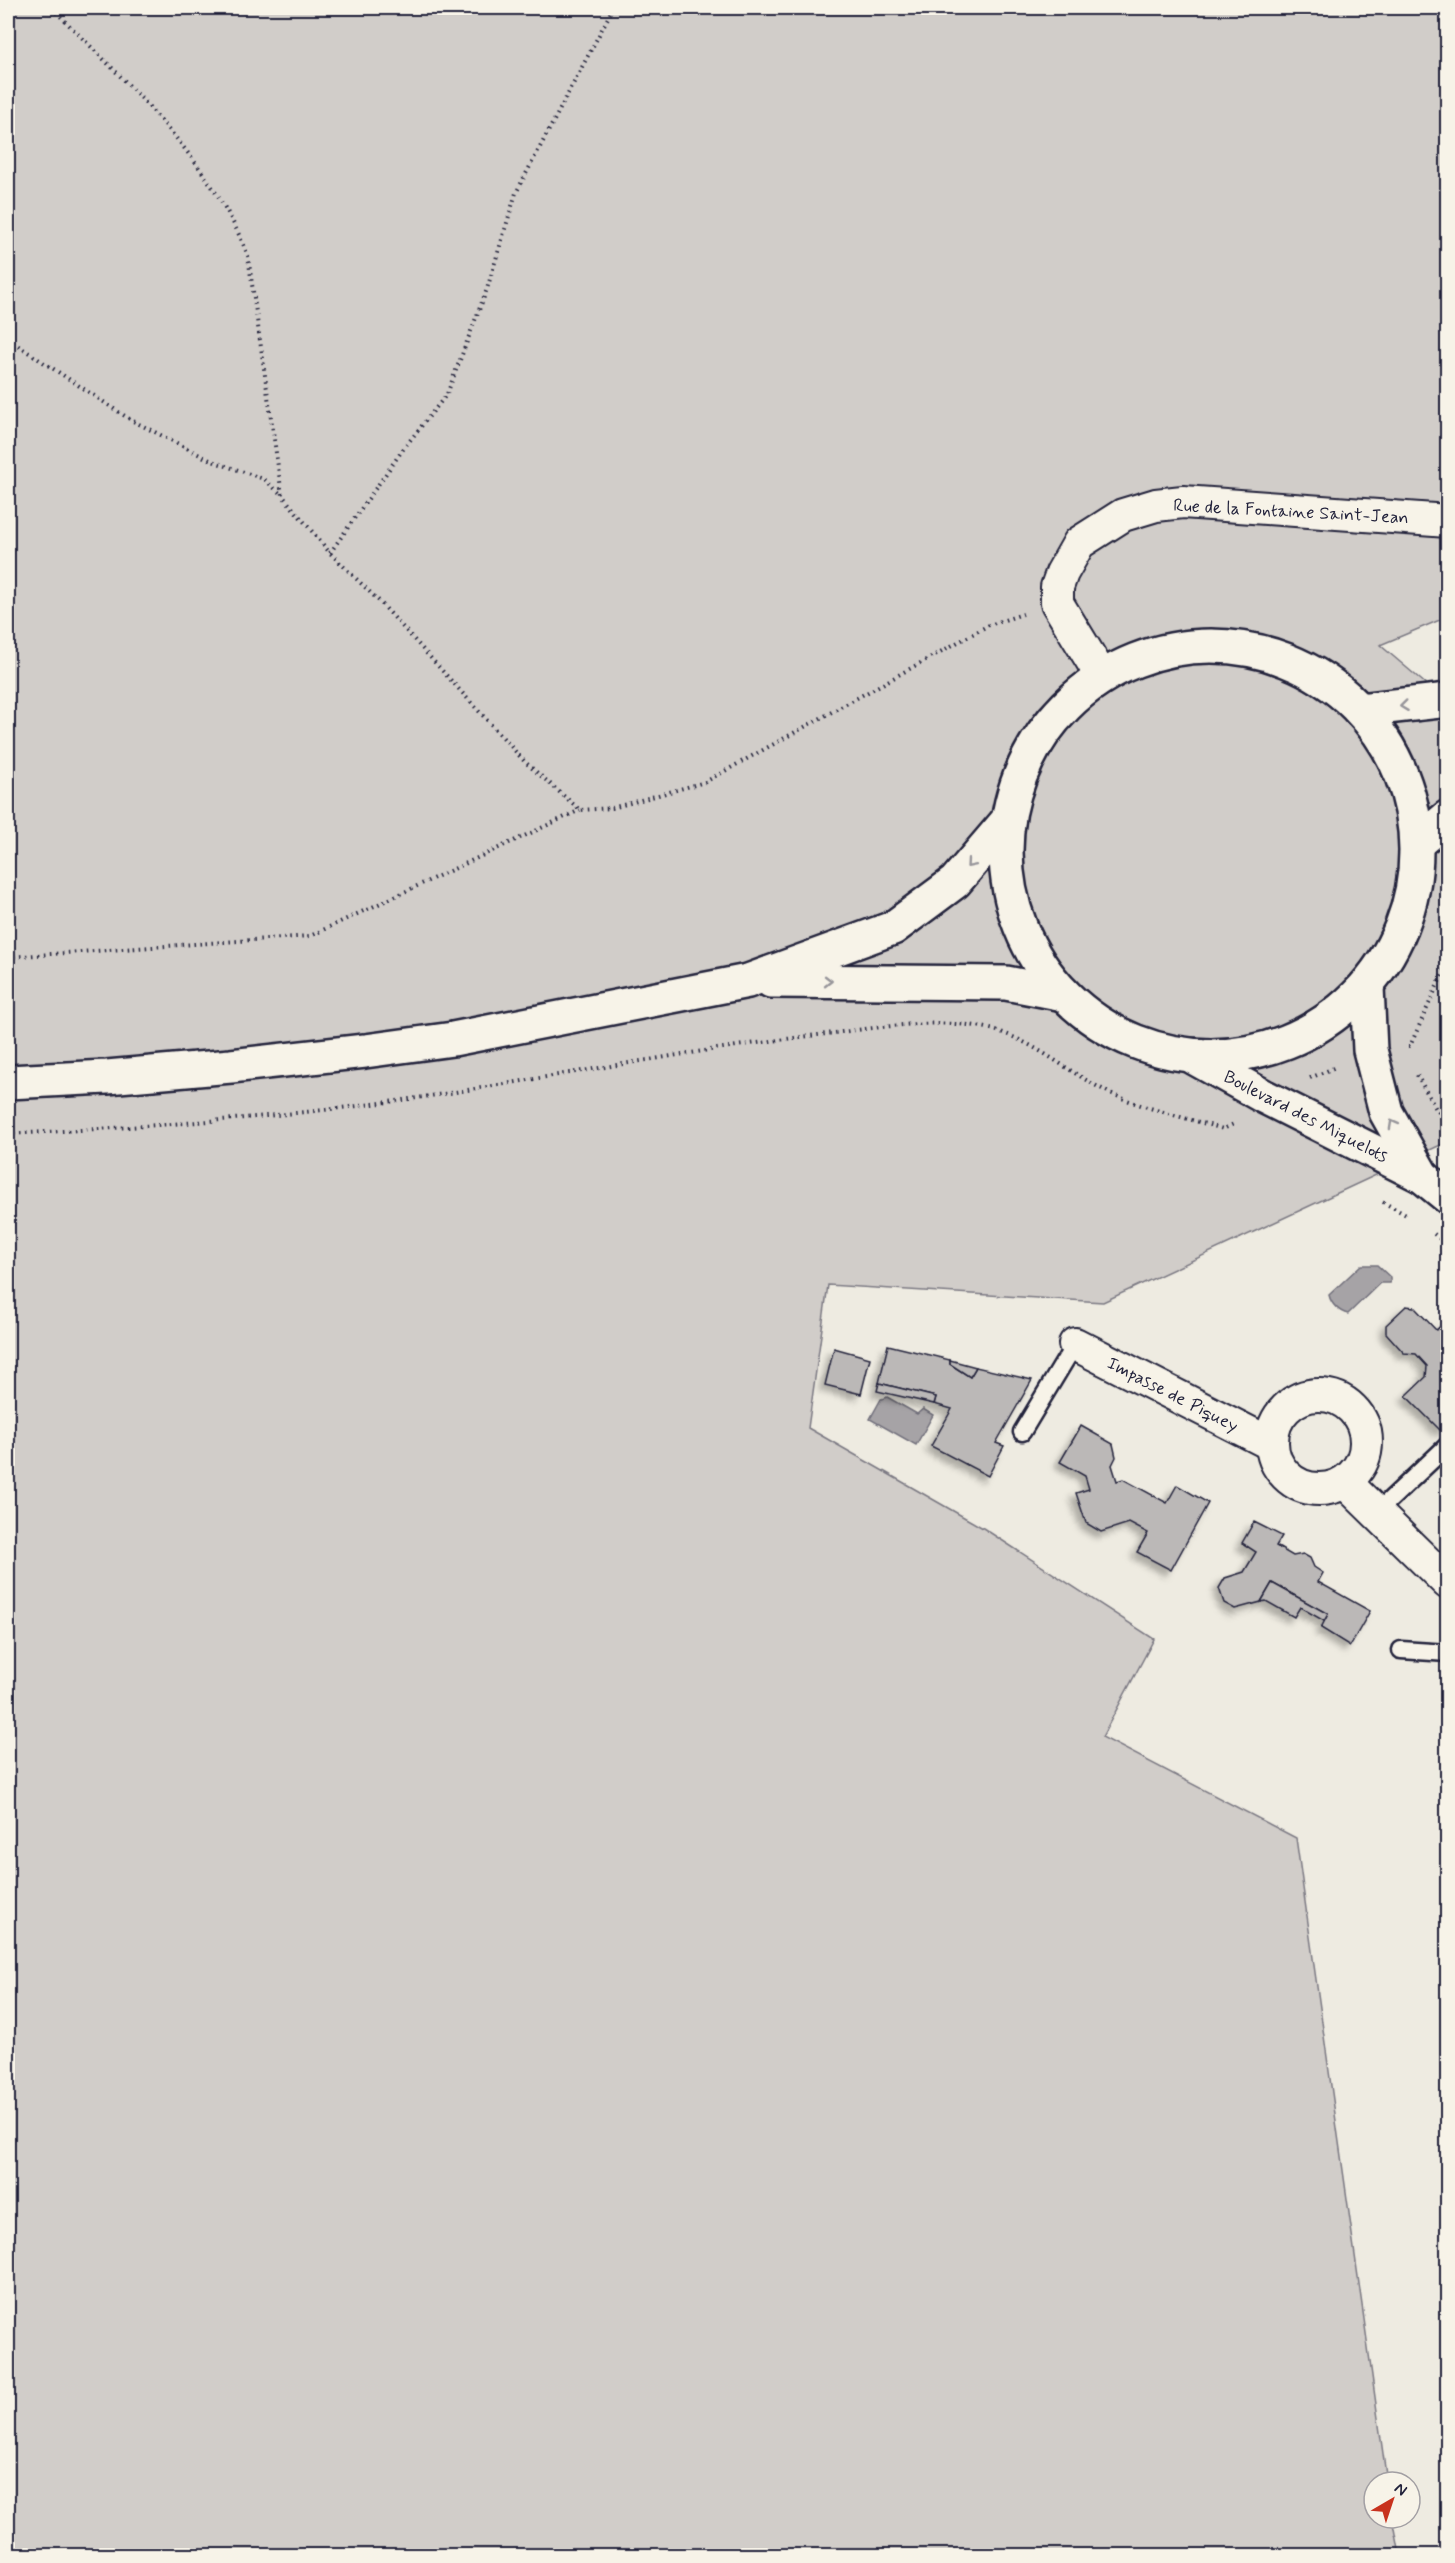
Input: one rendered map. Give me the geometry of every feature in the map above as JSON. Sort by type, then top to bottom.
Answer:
[{"type":"main road","points":[[1199,646],[1250,649],[1282,659],[1321,678],[1360,710],[1376,729],[1401,772],[1414,819],[1417,843],[1412,894],[1395,944],[1367,987],[1338,1013],[1305,1035],[1269,1049],[1230,1056],[1191,1056],[1155,1049],[1122,1036],[1091,1018],[1064,994],[1040,965],[1022,932],[1010,896],[1005,857],[1008,820],[1019,777],[1039,738],[1067,704],[1102,677],[1149,655],[1199,646]]},
{"type":"main road","points":[[1360,710],[1448,700]]},
{"type":"main road","points":[[1417,843],[1448,817]]},
{"type":"main road","points":[[8,1082],[231,1066],[398,1047],[453,1039],[748,981],[893,928],[955,882],[1008,820]]},
{"type":"main road","points":[[748,981],[1006,983],[1064,994]]},
{"type":"main road","name":"Boulevard des Miquelots","points":[[1367,987],[1370,1050],[1386,1112],[1422,1176]]},
{"type":"main road","name":"Boulevard des Miquelots","points":[[1191,1056],[1265,1097],[1422,1176],[1448,1197]]},
{"type":"street","name":"Rue de la Fontaine Saint-Jean","points":[[1058,603],[1057,587],[1079,543],[1123,515],[1156,505],[1183,502],[1448,521]]},
{"type":"street","points":[[1058,603],[1102,677]]},
{"type":"street","name":"Impasse de Piquey","points":[[1075,1344],[1271,1444]]},
{"type":"street","points":[[1308,1395],[1325,1395],[1341,1399],[1354,1410],[1363,1423],[1366,1440],[1365,1456],[1357,1471],[1345,1482],[1330,1488],[1313,1489],[1297,1484],[1284,1474],[1275,1460],[1271,1444],[1273,1428],[1281,1413],[1293,1402],[1308,1395]]},
{"type":"street","points":[[1345,1482],[1448,1583]]},
{"type":"lane","points":[[1022,1432],[1075,1344]]},
{"type":"lane","points":[[1376,1513],[1448,1444]]},
{"type":"lane","points":[[1401,1650],[1448,1653]]},
{"type":"path","points":[[52,8],[136,92],[177,140],[220,199],[237,228],[248,256],[282,495]]},
{"type":"path","points":[[330,554],[404,448],[447,394],[487,290],[516,193],[613,8]]},
{"type":"path","points":[[8,339],[131,420],[212,461],[264,478],[282,495],[330,554],[379,601],[525,762],[580,810]]},
{"type":"path","points":[[8,957],[310,936],[580,810],[612,808],[705,782],[989,626],[1058,603]]},
{"type":"path","points":[[8,1134],[190,1123],[306,1113],[412,1099],[778,1040],[944,1024],[976,1026],[1001,1032],[1026,1042],[1117,1096],[1223,1129],[1234,1126],[1246,1110],[1265,1097],[1323,1073]]},
{"type":"path","points":[[1410,1046],[1411,1053]]},
{"type":"path","points":[[1414,1068],[1426,1092],[1448,1124]]},
{"type":"shaded area","points":[[8,8],[1447,8],[1447,617],[1380,645],[1447,702],[1447,1142],[1103,1302],[828,1285],[808,1428],[983,1528],[1154,1639],[1102,1737],[1296,1838],[1385,2470],[1362,2470],[1362,2530],[1395,2530],[1400,2555],[8,2556]]},
{"type":"shaded area","points":[[1361,1265],[1377,1265],[1390,1277],[1390,1283],[1380,1283],[1348,1314],[1336,1307],[1329,1295]]},
{"type":"shaded area","points":[[887,1397],[917,1414],[923,1409],[933,1415],[916,1445],[870,1419],[881,1399]]},
{"type":"building","points":[[1406,1306],[1414,1307],[1436,1330],[1444,1323],[1448,1326],[1448,1424],[1441,1431],[1406,1396],[1426,1377],[1427,1366],[1416,1354],[1404,1353],[1386,1333],[1386,1325]]},
{"type":"building","points":[[888,1345],[950,1360],[950,1364],[970,1377],[976,1367],[1032,1380],[996,1443],[1004,1446],[988,1476],[931,1446],[952,1409],[934,1404],[936,1397],[879,1383]]},
{"type":"building","points":[[834,1348],[870,1358],[861,1394],[825,1385]]},
{"type":"building","points":[[950,1360],[976,1367],[970,1377],[950,1364]]},
{"type":"building","points":[[879,1383],[936,1397],[934,1404],[877,1391]]},
{"type":"building","points":[[1081,1426],[1113,1444],[1116,1457],[1112,1465],[1117,1481],[1123,1479],[1167,1503],[1177,1485],[1208,1503],[1171,1570],[1137,1552],[1148,1533],[1129,1523],[1101,1532],[1086,1523],[1076,1493],[1089,1489],[1085,1476],[1060,1462]]},
{"type":"building","points":[[1254,1522],[1282,1536],[1276,1546],[1293,1556],[1303,1554],[1310,1558],[1314,1567],[1323,1573],[1318,1582],[1370,1611],[1350,1646],[1321,1628],[1328,1614],[1272,1583],[1261,1602],[1235,1609],[1224,1603],[1219,1588],[1225,1578],[1244,1572],[1256,1552],[1242,1543]]},
{"type":"building","points":[[1272,1583],[1328,1614],[1324,1621],[1300,1607],[1294,1617],[1266,1601],[1261,1602]]}]
